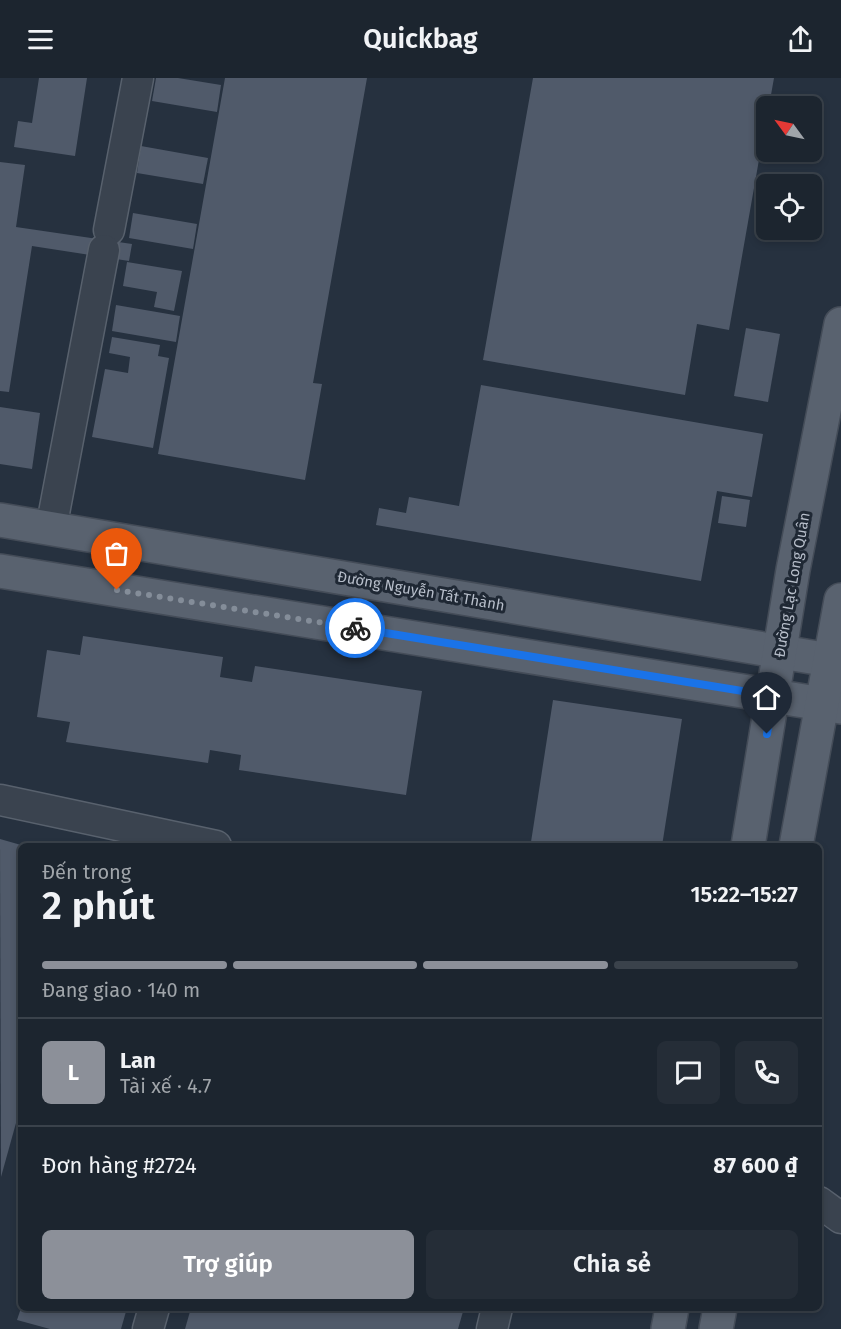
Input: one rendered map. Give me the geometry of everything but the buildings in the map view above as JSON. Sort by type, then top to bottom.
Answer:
[{"type":"main road","name":"Đường Lạc Long Quân","points":[[748,843],[793,570],[841,324]]},
{"type":"main road","name":"Đường Nguyễn Tất Thành","points":[[0,520],[835,661]]},
{"type":"main road","points":[[0,570],[831,706]]},
{"type":"main road","points":[[797,843],[831,706],[841,600]]},
{"type":"main road","points":[[668,1329],[671,1311]]},
{"type":"main road","points":[[716,1329],[719,1311]]},
{"type":"street","points":[[51,529],[138,78]]},
{"type":"street","points":[[0,800],[202,843]]},
{"type":"street","points":[[822,1204],[841,1218]]},
{"type":"street","points":[[148,1329],[153,1311]]},
{"type":"street","points":[[492,1329],[496,1311]]},
{"type":"way so far","points":[[117,590],[355,628]]},
{"type":"route","points":[[355,628],[773,696],[767,734]]}]
